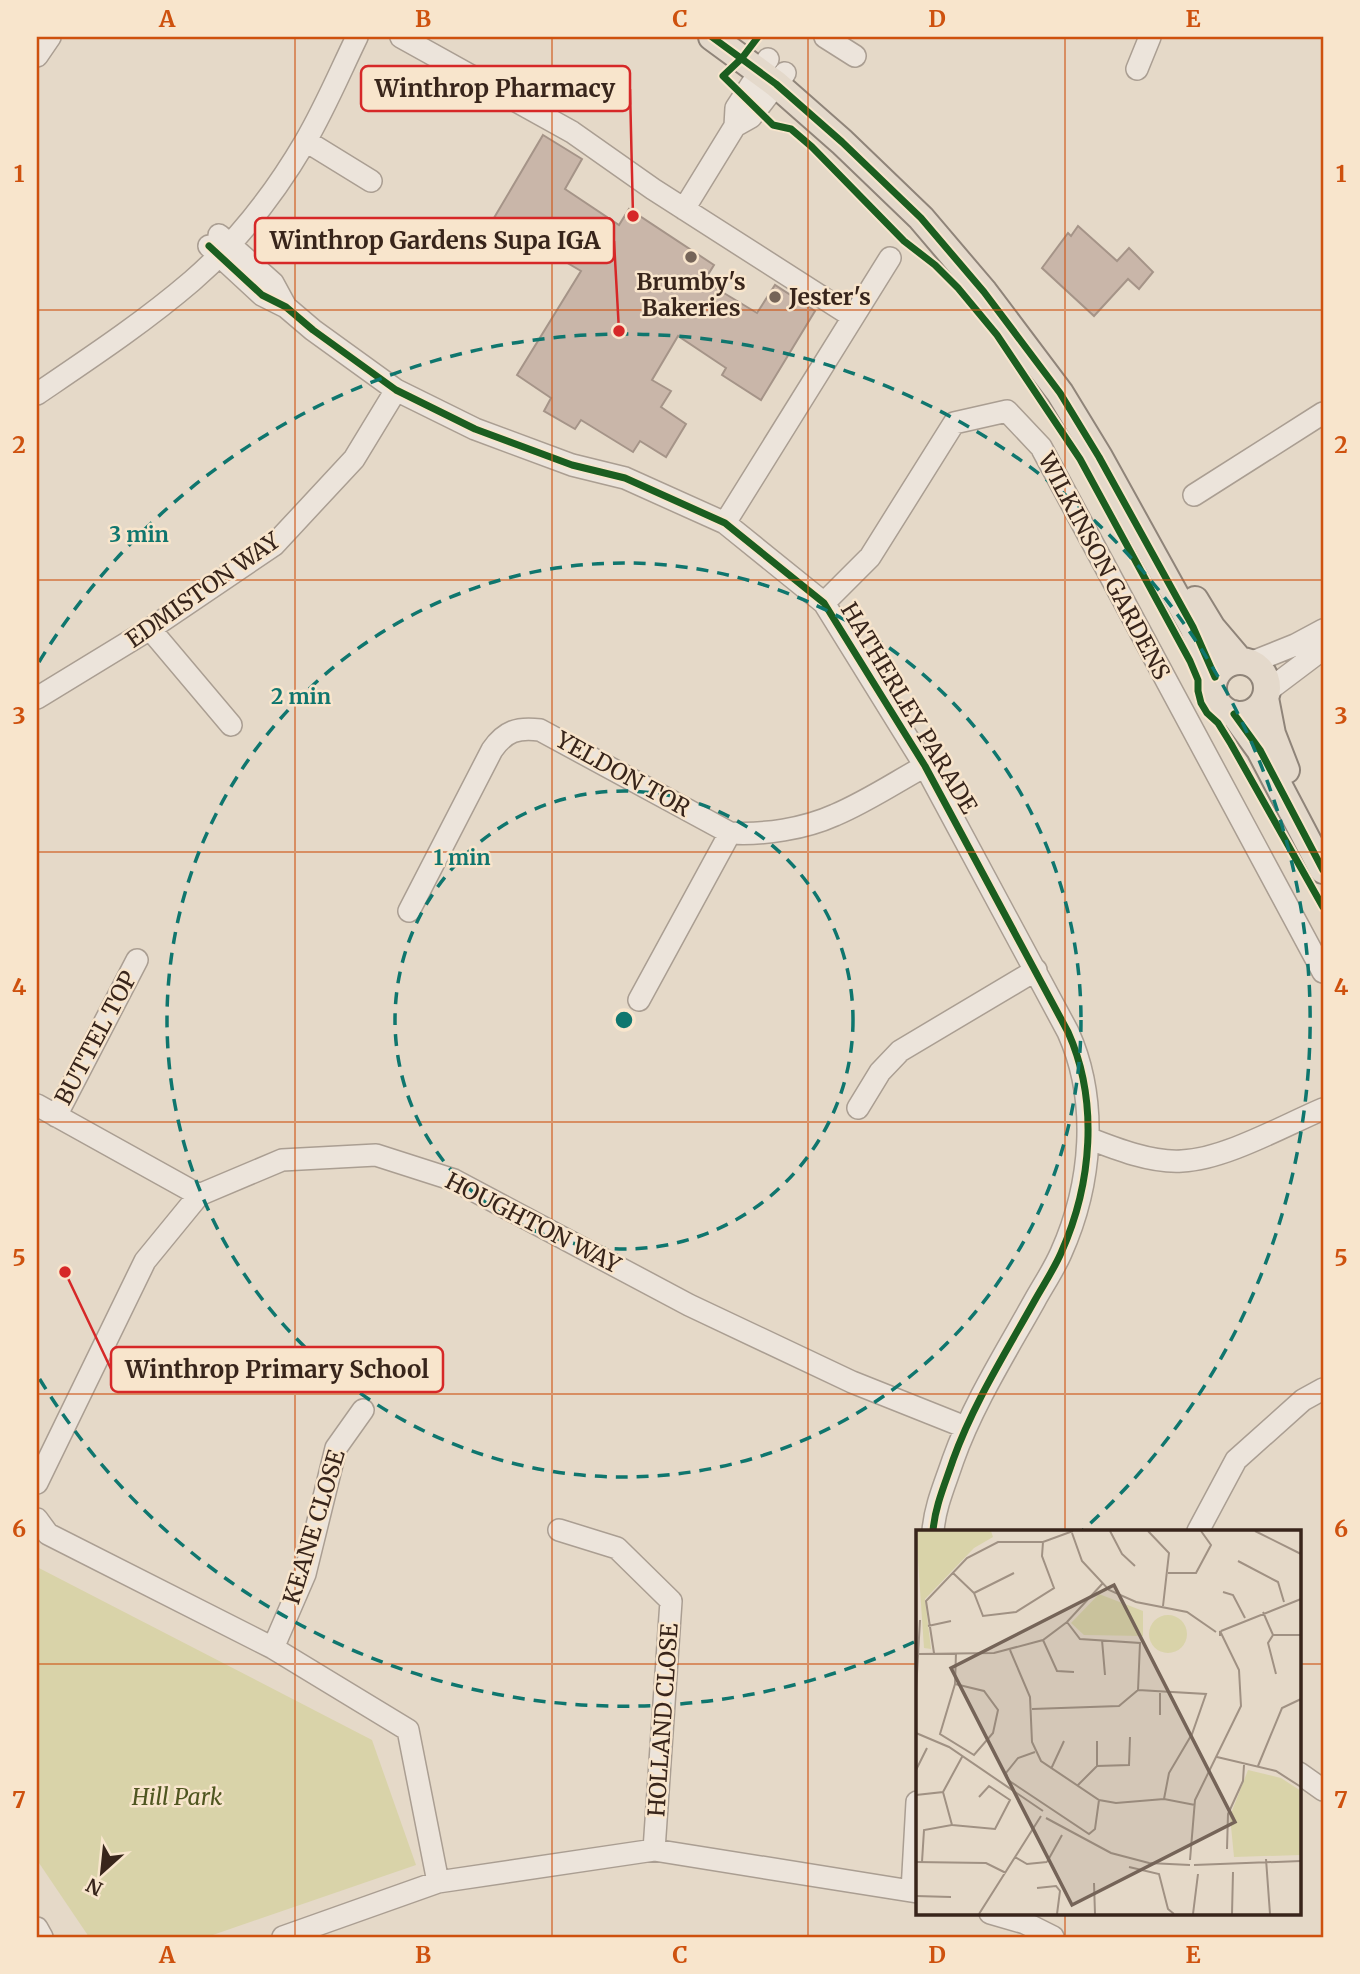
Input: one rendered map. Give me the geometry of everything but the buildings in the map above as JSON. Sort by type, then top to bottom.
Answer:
[{"type":"main road","points":[[712,37],[772,71],[875,155],[930,209],[971,256],[1062,372],[1117,457],[1200,610],[1245,662],[1263,674],[1272,734],[1280,758],[1323,839]]},
{"type":"main road","points":[[740,37],[842,142],[921,218],[984,292],[1060,393],[1100,457],[1193,627],[1215,677],[1213,692],[1216,700],[1220,706],[1234,714],[1260,750],[1323,870]]},
{"type":"main road","points":[[1215,677],[1225,665],[1245,662]]},
{"type":"main road","points":[[1234,714],[1255,709],[1265,695]]},
{"type":"street","points":[[37,56],[50,37]]},
{"type":"street","points":[[37,394],[148,317],[193,280],[295,136],[344,37]]},
{"type":"street","points":[[37,378],[117,325],[219,245],[270,194],[306,141],[357,37]]},
{"type":"street","points":[[401,37],[572,132],[684,209],[853,317]]},
{"type":"street","points":[[825,37],[855,56]]},
{"type":"street","points":[[1137,69],[1150,37]]},
{"type":"street","points":[[684,209],[734,126],[751,117],[772,71]]},
{"type":"street","points":[[306,141],[371,181]]},
{"type":"street","name":"HATHERLEY PARADE","points":[[219,245],[273,284],[286,307],[313,330],[397,390],[475,429],[572,465],[625,478],[724,523],[824,603],[925,765],[1036,970],[1078,1055],[1086,1095],[1088,1138],[1077,1210],[1061,1254],[965,1427],[934,1513],[933,1530]]},
{"type":"street","points":[[724,523],[890,258]]},
{"type":"street","name":"EDMISTON WAY","points":[[37,698],[150,629],[274,545],[354,459],[397,390]]},
{"type":"street","name":"WILKINSON GARDENS","points":[[824,603],[870,557],[954,423],[1007,411],[1041,447],[1323,972]]},
{"type":"street","points":[[1194,495],[1323,413]]},
{"type":"street","points":[[150,629],[231,725]]},
{"type":"street","points":[[1245,662],[1295,645],[1323,630]]},
{"type":"street","points":[[1265,695],[1323,649]]},
{"type":"street","name":"YELDON TOR","points":[[409,911],[492,750],[500,738],[513,730],[541,730],[730,833]]},
{"type":"street","points":[[639,1000],[730,833],[771,831],[835,815],[925,765]]},
{"type":"street","name":"BUTTEL TOP","points":[[46,1110],[137,960]]},
{"type":"street","points":[[858,1108],[880,1072],[900,1051],[1036,970]]},
{"type":"street","points":[[1088,1138],[1133,1155],[1181,1161],[1222,1153],[1323,1109]]},
{"type":"street","points":[[46,1110],[200,1195]]},
{"type":"street","name":"HOUGHTON WAY","points":[[37,1483],[145,1261],[200,1195],[282,1160],[376,1155],[454,1180],[689,1305],[852,1382],[965,1427]]},
{"type":"street","points":[[1199,1530],[1236,1460],[1303,1400],[1323,1389]]},
{"type":"street","name":"KEANE CLOSE","points":[[273,1648],[305,1574],[336,1448],[363,1410]]},
{"type":"street","points":[[37,1519],[48,1534],[273,1648],[408,1730],[438,1882]]},
{"type":"street","name":"HOLLAND CLOSE","points":[[559,1530],[617,1548],[671,1601],[654,1850]]},
{"type":"street","points":[[1300,1774],[1323,1790]]},
{"type":"street","points":[[283,1937],[438,1882],[654,1850],[915,1891],[916,1846]]},
{"type":"street","points":[[994,1914],[1026,1923],[1052,1937]]},
{"type":"street","points":[[37,1928],[42,1937]]},
{"type":"green space","name":"Hill Park","points":[[37,1567],[372,1740],[416,1865],[207,1937],[89,1937],[37,1860]]},
{"type":"cycle path","points":[[712,37],[776,84],[842,142],[921,218],[984,292],[1060,393],[1099,457],[1193,627],[1215,677]]},
{"type":"cycle path","points":[[758,37],[742,58],[723,76],[773,125],[791,129],[812,147],[904,241],[935,265],[958,288],[997,335],[1080,459],[1190,661],[1198,680],[1201,703],[1231,744],[1323,907]]},
{"type":"cycle path","points":[[209,246],[262,295],[286,307],[396,390],[475,429],[572,465],[625,478],[725,523],[824,603],[925,766],[1068,1032],[1078,1058],[1088,1114],[1085,1171],[1071,1227],[1055,1265],[970,1419],[941,1495],[933,1530]]},
{"type":"cycle path","points":[[1234,714],[1260,750],[1323,870]]},
{"type":"place","name":"Winthrop Pharmacy","points":[[633,216]]},
{"type":"place","name":"Brumby's Bakeries","points":[[691,257]]},
{"type":"place","name":"Jester's","points":[[775,297]]},
{"type":"place","name":"Winthrop Gardens Supa IGA","points":[[619,331]]},
{"type":"place","name":"Winthrop Primary School","points":[[65,1272]]}]
